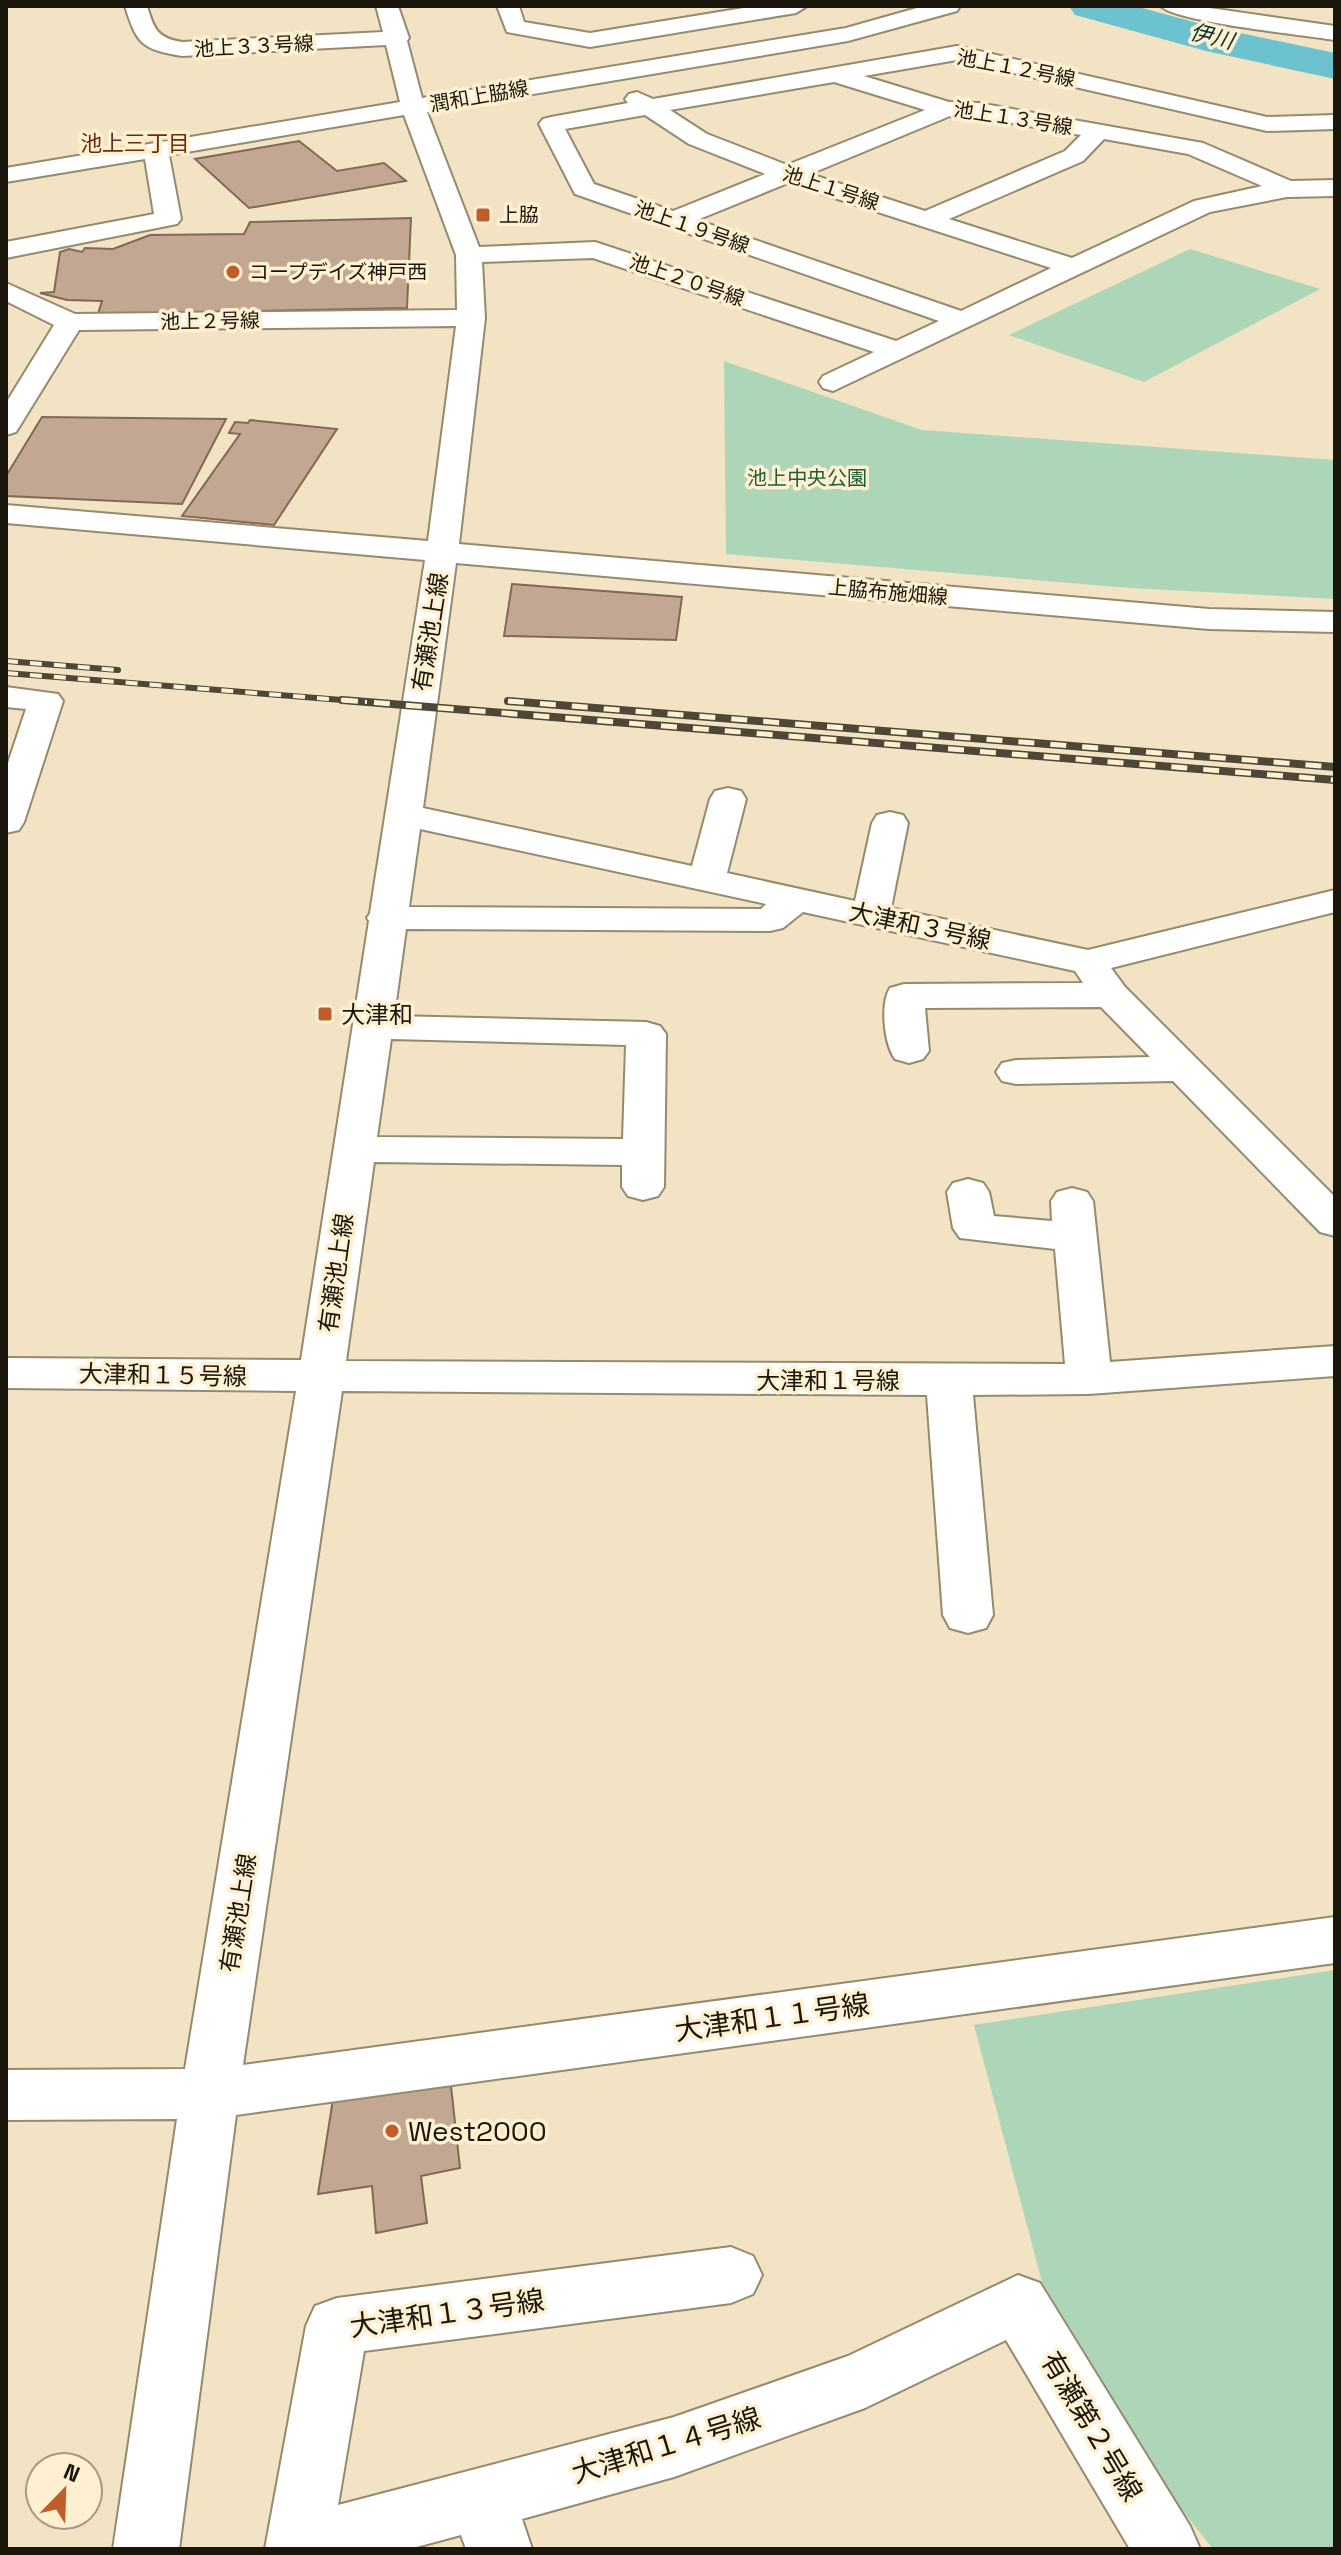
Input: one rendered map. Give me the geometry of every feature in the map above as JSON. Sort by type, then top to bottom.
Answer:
[{"type":"street","name":"池上３３号線","points":[[136,6],[145,35],[160,45],[182,49],[398,38]]},
{"type":"street","name":"有瀬池上線","points":[[146,2549],[210,2094],[321,1377],[386,918],[442,554],[471,318],[469,255],[413,107],[398,38],[387,6]]},
{"type":"street","points":[[508,6],[515,27],[590,40],[796,6]]},
{"type":"street","points":[[878,6],[912,17]]},
{"type":"street","name":"潤和上脇線","points":[[6,175],[848,34],[949,6]]},
{"type":"street","points":[[1172,6],[1192,12],[1328,32],[1335,13]]},
{"type":"street","name":"池上１２号線","points":[[649,107],[957,53],[1267,124],[1335,122]]},
{"type":"street","name":"池上１号線","points":[[602,74],[698,139],[789,175],[1076,268]]},
{"type":"street","name":"池上１３号線","points":[[834,74],[947,109],[978,110],[1098,131]]},
{"type":"street","name":"池上１９号線","points":[[649,107],[551,124],[584,189],[962,320]]},
{"type":"street","points":[[672,221],[947,109]]},
{"type":"street","points":[[1098,131],[1194,148],[1287,189]]},
{"type":"street","name":"池上１３号線","points":[[927,219],[1074,156],[1098,131]]},
{"type":"street","points":[[6,250],[168,219],[156,149]]},
{"type":"street","points":[[833,382],[1203,206],[1287,189],[1335,188]]},
{"type":"street","name":"池上２０号線","points":[[469,255],[595,250],[898,351]]},
{"type":"street","points":[[6,291],[70,322],[6,426]]},
{"type":"street","name":"池上２号線","points":[[70,322],[471,318]]},
{"type":"street","points":[[6,514],[442,554]]},
{"type":"street","name":"上脇布施畑線","points":[[442,554],[1209,619],[1335,622]]},
{"type":"street","points":[[6,697],[46,701],[6,822]]},
{"type":"street","points":[[707,880],[728,799]]},
{"type":"street","name":"大津和３号線","points":[[402,814],[1088,962]]},
{"type":"street","points":[[871,915],[890,823]]},
{"type":"street","points":[[386,918],[770,920],[795,899]]},
{"type":"street","points":[[1335,901],[1088,962],[1111,995],[1335,1222]]},
{"type":"street","points":[[909,1051],[904,996],[1111,995]]},
{"type":"street","points":[[353,1149],[643,1169],[646,1034],[371,1027]]},
{"type":"street","points":[[1016,1072],[1184,1069]]},
{"type":"street","points":[[968,1192],[975,1228],[1074,1219],[1089,1379]]},
{"type":"street","name":"大津和１号線","points":[[321,1377],[1089,1379],[1335,1361]]},
{"type":"street","name":"大津和１５号線","points":[[6,1373],[321,1377]]},
{"type":"street","points":[[949,1379],[968,1615]]},
{"type":"street","name":"大津和１１号線","points":[[6,2095],[210,2094],[1335,1940]]},
{"type":"street","name":"大津和１３号線","points":[[299,2548],[337,2326],[731,2275]]},
{"type":"street","name":"大津和１４号線","points":[[299,2548],[490,2524],[674,2447],[850,2384],[1018,2303]]},
{"type":"street","name":"有瀬第２号線","points":[[1018,2303],[1167,2549]]},
{"type":"green space","points":[[1190,249],[1320,289],[1144,382],[1009,335]]},
{"type":"green space","name":"池上中央公園","points":[[724,361],[922,430],[1335,460],[1335,599],[1130,588],[726,554]]},
{"type":"green space","points":[[1335,1970],[1335,2549],[1213,2549],[1181,2509],[1042,2282],[974,2025]]},
{"type":"building","points":[[299,141],[337,171],[384,163],[406,181],[249,208],[195,159]]},
{"type":"building","name":"コープデイズ神戸西","points":[[411,218],[407,308],[98,314],[102,301],[67,300],[40,293],[54,292],[60,252],[69,249],[82,252],[85,248],[113,249],[150,235],[244,234],[250,222]]},
{"type":"building","points":[[42,417],[226,419],[182,504],[6,496],[6,476]]},
{"type":"building","points":[[250,420],[337,429],[274,525],[182,516],[240,434],[229,433],[235,422],[248,423]]},
{"type":"building","points":[[512,584],[682,597],[676,640],[504,636]]},
{"type":"building","name":"West2000","points":[[450,2077],[460,2168],[421,2176],[427,2223],[376,2233],[372,2186],[318,2194],[334,2093]]},
{"type":"waterway","name":"伊川","points":[[1089,6],[1206,38],[1335,66]]},
{"type":"railway","points":[[6,661],[118,670]]},
{"type":"railway","points":[[6,673],[367,702]]},
{"type":"railway","points":[[342,700],[1335,780]]},
{"type":"railway","points":[[521,702],[508,701],[1335,767]]},
{"type":"place","name":"上脇","points":[[483,215]]},
{"type":"place","name":"コープデイズ神戸西","points":[[233,272]]},
{"type":"place","name":"大津和","points":[[325,1014]]},
{"type":"place","name":"West2000","points":[[392,2131]]},
{"type":"district","name":"池上三丁目","points":[[135,143]]}]
